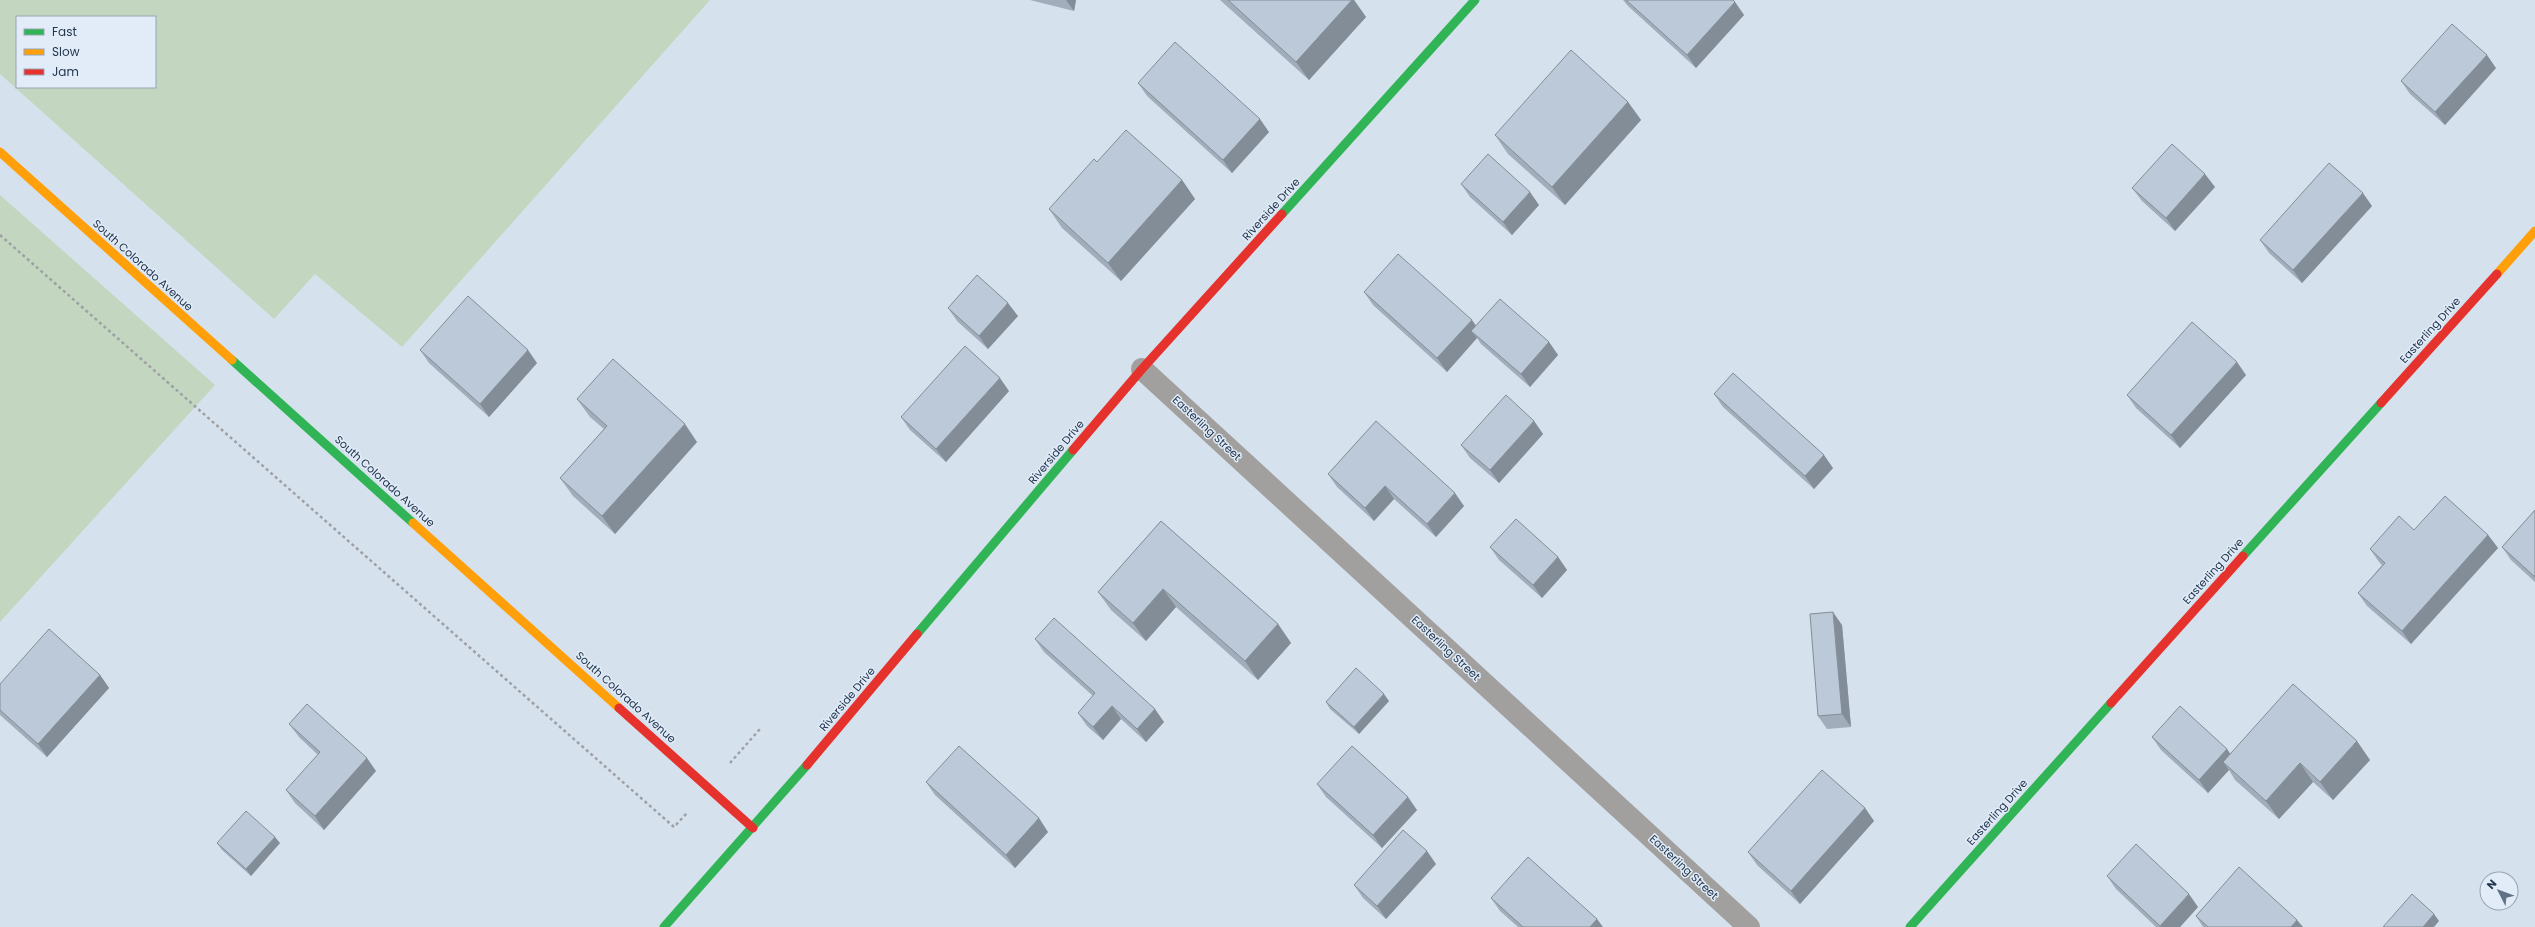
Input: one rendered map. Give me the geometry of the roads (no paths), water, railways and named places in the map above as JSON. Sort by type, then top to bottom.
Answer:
[{"type":"street","name":"Riverside Drive","points":[[664,927],[753,828],[1142,369],[1475,0]]},
{"type":"street","name":"South Colorado Avenue","points":[[0,152],[753,828]]},
{"type":"street","name":"Easterling Drive","points":[[1910,927],[2535,231]]},
{"type":"street","name":"Easterling Street","points":[[1142,369],[1749,927]]}]
